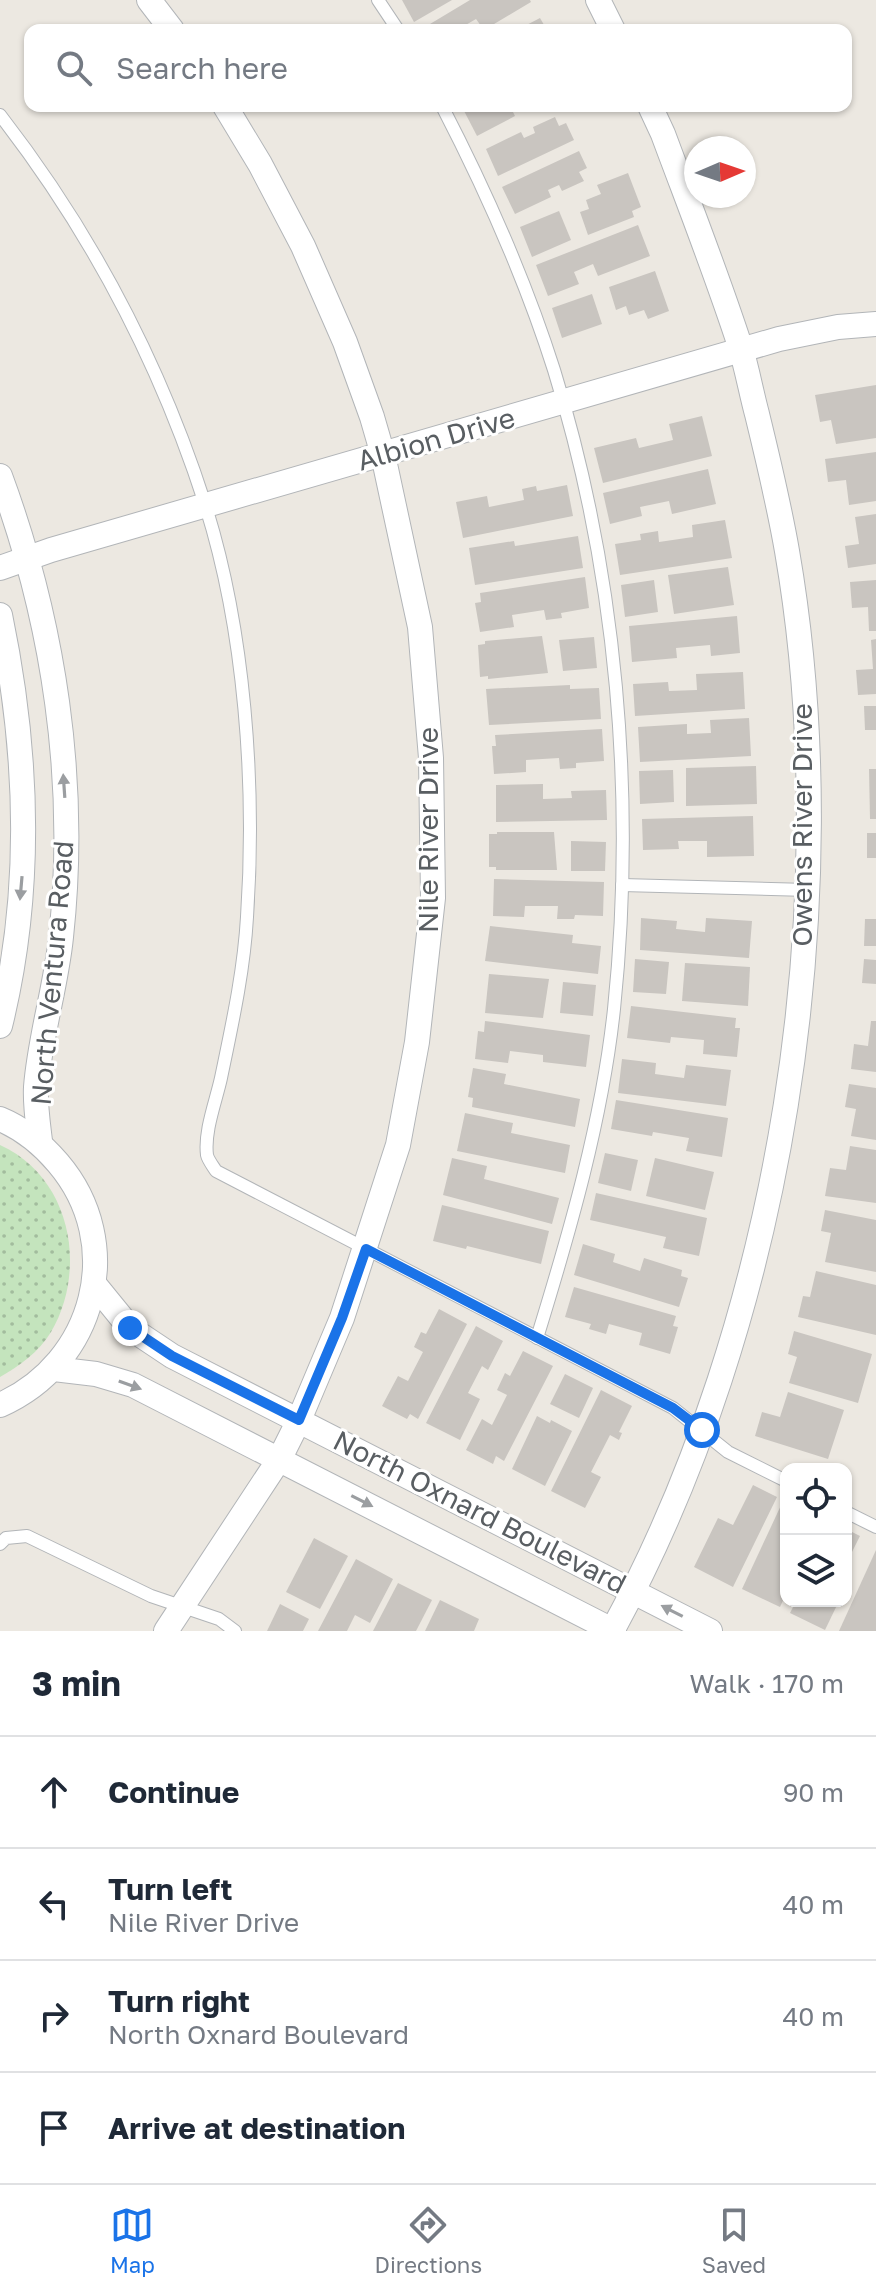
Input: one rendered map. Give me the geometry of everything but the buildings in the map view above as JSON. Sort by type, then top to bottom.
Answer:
[{"type":"street","points":[[149,0],[167,24]]},
{"type":"street","points":[[598,0],[610,24]]},
{"type":"street","name":"Nile River Drive","points":[[166,1631],[280,1458],[342,1318],[398,1145],[417,1042],[433,898],[431,758],[420,627],[383,455],[345,342],[303,246],[229,112]]},
{"type":"street","name":"Owens River Drive","points":[[613,1631],[702,1430],[745,1296],[775,1170],[796,1030],[808,890],[808,794],[801,654],[787,551],[741,350],[653,112]]},
{"type":"street","name":"Albion Drive","points":[[0,568],[205,505],[741,350],[838,327],[876,324]]},
{"type":"street","name":"North Ventura Road","points":[[0,476],[29,558],[43,613],[60,721],[66,810],[61,936],[36,1090],[40,1141]]},
{"type":"street","name":"North Ventura Road","points":[[0,615],[21,756],[22,878],[7,950],[0,1026]]},
{"type":"street","points":[[0,1119],[40,1141],[74,1182],[93,1232],[95,1285],[86,1317],[54,1369],[22,1396],[0,1405]]},
{"type":"street","name":"North Oxnard Boulevard","points":[[95,1285],[130,1328],[164,1351],[710,1631]]},
{"type":"street","name":"North Oxnard Boulevard","points":[[54,1369],[96,1374],[133,1385],[613,1631]]},
{"type":"lane","points":[[378,0],[394,24]]},
{"type":"lane","points":[[445,112],[513,258],[563,402],[595,539],[614,661],[623,803],[622,885],[614,1010],[594,1124],[565,1246],[537,1338]]},
{"type":"lane","points":[[0,115],[64,203],[148,352],[205,505],[232,616],[244,719],[250,814],[247,919],[232,1022],[208,1135],[207,1157],[216,1171],[673,1408],[728,1452],[780,1478]]},
{"type":"lane","points":[[622,885],[808,890]]},
{"type":"lane","points":[[852,1515],[876,1527]]},
{"type":"lane","points":[[0,1544],[6,1538],[27,1536],[151,1596],[219,1619],[235,1631]]},
{"type":"green space","points":[[0,1145],[24,1160],[43,1179],[57,1202],[66,1227],[70,1254],[69,1281],[51,1332],[28,1358],[0,1377]]},
{"type":"route","points":[[130,1328],[172,1356],[299,1420],[342,1318],[366,1249],[673,1408],[702,1430]]}]
